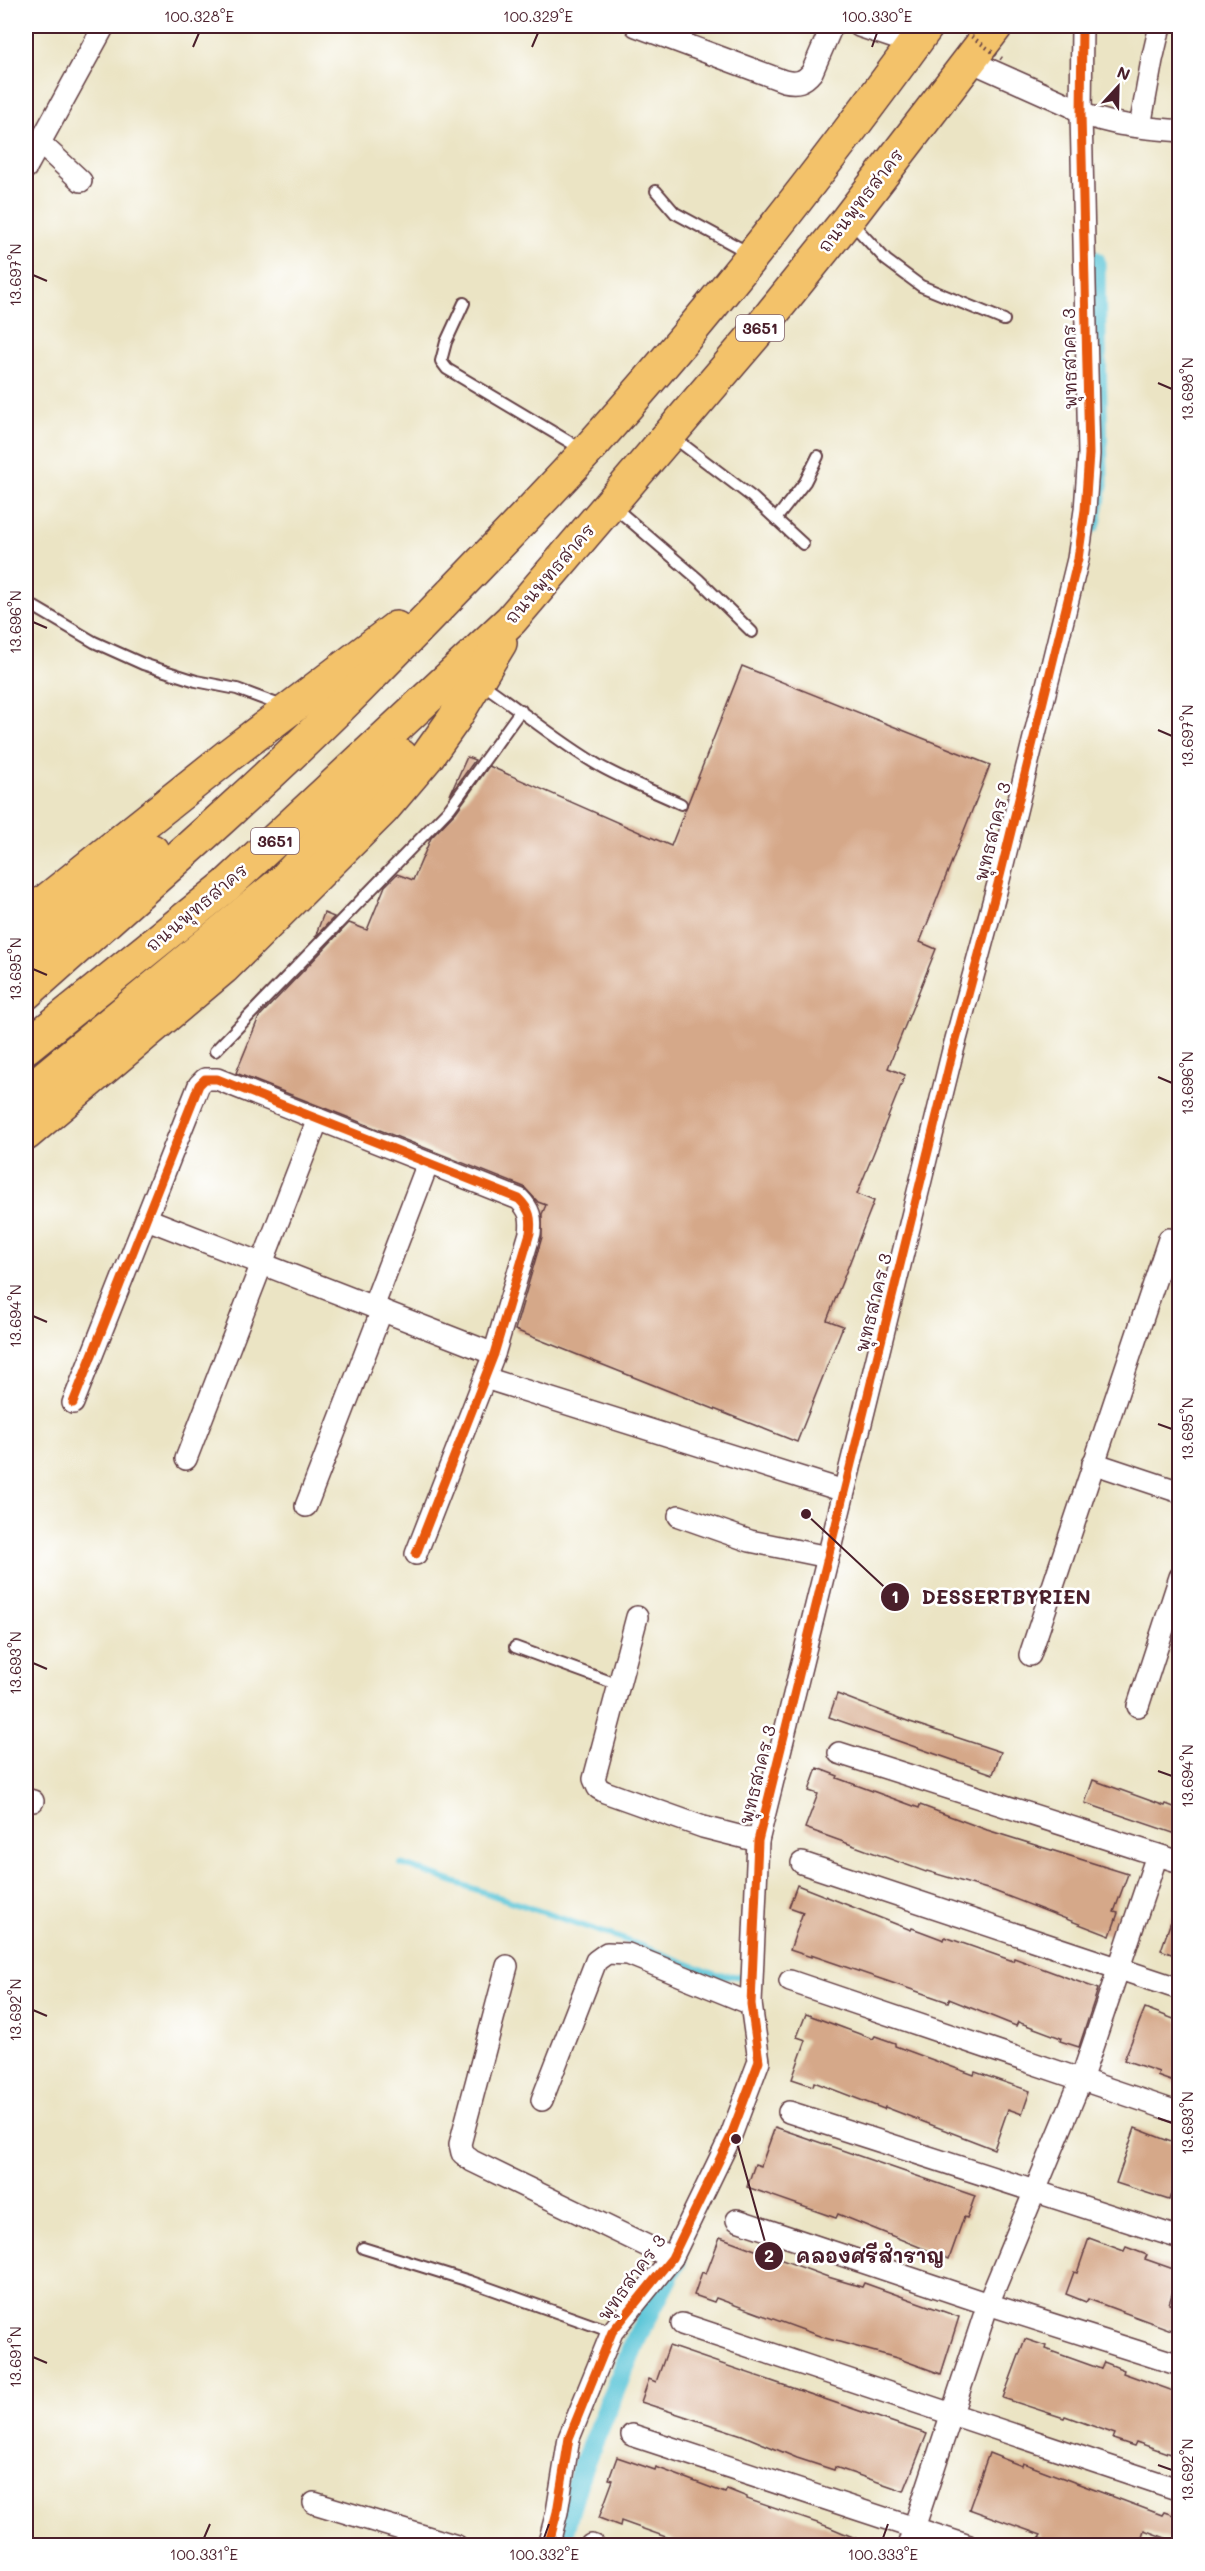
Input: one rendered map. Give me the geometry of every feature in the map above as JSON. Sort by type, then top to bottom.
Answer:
[{"type":"main road","name":"ถนนพุทธสาคร","points":[[26,1047],[227,885],[511,620],[758,331],[848,219],[996,26]]},
{"type":"main road","name":"3651","points":[[26,993],[286,758],[359,688],[585,452],[753,255],[920,35]]},
{"type":"main road","points":[[26,917],[116,843],[372,645],[470,573]]},
{"type":"main road","points":[[26,958],[240,776],[470,573]]},
{"type":"main road","points":[[26,1134],[223,968],[288,906],[382,810],[427,758],[478,681],[511,620]]},
{"type":"main road","points":[[26,1093],[282,882],[422,732],[511,620]]},
{"type":"street","points":[[26,168],[104,26]]},
{"type":"street","points":[[636,26],[796,84],[812,72],[832,26]]},
{"type":"street","points":[[858,26],[920,35]]},
{"type":"street","name":"พุทธสาคร 3","points":[[548,2546],[557,2512],[569,2438],[612,2332],[672,2258],[730,2138],[759,2061],[751,2004],[758,1841],[952,1054],[998,884],[1078,559],[1085,510],[1089,454],[1082,26]]},
{"type":"street","points":[[1131,125],[1160,26]]},
{"type":"street","points":[[970,61],[1071,106],[1082,115],[1131,125],[1179,131]]},
{"type":"street","points":[[39,142],[81,181]]},
{"type":"street","points":[[73,1403],[199,1085],[206,1079],[217,1079],[519,1199],[528,1207],[532,1219],[530,1233],[494,1354],[416,1554]]},
{"type":"street","points":[[186,1459],[318,1119]]},
{"type":"street","points":[[306,1506],[378,1309],[428,1162]]},
{"type":"street","points":[[147,1219],[494,1354]]},
{"type":"street","points":[[1030,1655],[1169,1239]]},
{"type":"street","points":[[484,1378],[844,1491]]},
{"type":"street","points":[[1093,1463],[1179,1492]]},
{"type":"street","points":[[679,1516],[750,1541],[828,1557]]},
{"type":"street","points":[[1138,1706],[1179,1577]]},
{"type":"street","points":[[637,1617],[594,1779],[598,1788],[703,1827],[758,1841]]},
{"type":"street","points":[[839,1752],[1179,1862]]},
{"type":"street","points":[[910,2536],[988,2304],[1081,2080],[1157,1855]]},
{"type":"street","points":[[802,1863],[1179,1989]]},
{"type":"street","points":[[542,2100],[596,1961],[607,1953],[628,1954],[751,2004]]},
{"type":"street","points":[[507,1966],[460,2144],[462,2153],[472,2161],[672,2258]]},
{"type":"street","points":[[790,1981],[1179,2113]]},
{"type":"street","points":[[789,2112],[1179,2238]]},
{"type":"street","points":[[737,2220],[1179,2365]]},
{"type":"street","points":[[682,2324],[1179,2490]]},
{"type":"street","points":[[632,2435],[910,2536],[969,2546]]},
{"type":"street","points":[[314,2503],[457,2546]]},
{"type":"lane","points":[[657,191],[675,213],[753,255]]},
{"type":"lane","points":[[848,219],[886,260],[921,286],[1004,320]]},
{"type":"lane","points":[[465,303],[442,351],[441,361],[447,369],[585,452]]},
{"type":"lane","points":[[670,435],[752,497],[803,544]]},
{"type":"lane","points":[[776,519],[805,482],[819,456]]},
{"type":"lane","points":[[611,503],[698,579],[752,632]]},
{"type":"lane","points":[[26,602],[94,642],[143,664],[196,681],[237,689],[290,709]]},
{"type":"lane","points":[[478,681],[521,710],[565,745],[600,766],[681,804]]},
{"type":"lane","points":[[215,1051],[450,808],[521,710]]},
{"type":"lane","points":[[515,1647],[619,1684]]},
{"type":"lane","points":[[363,2248],[469,2281],[612,2332]]},
{"type":"path","points":[[957,26],[1005,61]]},
{"type":"building","points":[[742,666],[990,765],[920,942],[936,949],[888,1068],[905,1075],[857,1194],[874,1201],[827,1320],[843,1326],[797,1442],[515,1330],[542,1237],[542,1214],[546,1205],[538,1202],[524,1187],[236,1073],[259,1017],[349,923],[367,930],[385,886],[397,874],[413,880],[431,838],[456,812],[489,766],[671,846]]},
{"type":"building","points":[[467,757],[475,760],[450,795]]},
{"type":"building","points":[[324,913],[334,917],[315,937]]},
{"type":"building","points":[[837,1694],[910,1722],[1001,1752],[993,1774],[829,1717]]},
{"type":"building","points":[[817,1768],[838,1776],[837,1778],[919,1808],[920,1805],[987,1830],[1128,1874],[1114,1912],[1118,1913],[1110,1936],[994,1891],[926,1872],[805,1828],[818,1794],[809,1791]]},
{"type":"building","points":[[1093,1780],[1179,1809],[1179,1835],[1085,1803]]},
{"type":"building","points":[[797,1885],[911,1930],[912,1928],[944,1940],[945,1937],[1013,1961],[1014,1958],[1098,1989],[1079,2047],[1018,2022],[1016,2026],[949,1999],[948,2002],[811,1955],[811,1957],[790,1950],[803,1912],[789,1907]]},
{"type":"building","points":[[1177,1904],[1179,1904],[1179,1957],[1161,1950]]},
{"type":"building","points":[[1145,2008],[1179,2021],[1179,2084],[1157,2076],[1159,2072],[1124,2060]]},
{"type":"building","points":[[806,2014],[873,2039],[875,2036],[895,2043],[895,2046],[974,2075],[975,2072],[1030,2091],[1022,2114],[1008,2109],[994,2149],[814,2082],[813,2086],[792,2079],[806,2040],[797,2037]]},
{"type":"building","points":[[775,2127],[975,2196],[967,2218],[964,2217],[949,2259],[838,2214],[836,2218],[747,2187],[755,2164],[761,2166]]},
{"type":"building","points":[[1135,2128],[1179,2145],[1179,2170],[1169,2200],[1116,2183]]},
{"type":"building","points":[[720,2237],[828,2277],[862,2287],[864,2283],[959,2317],[941,2374],[897,2358],[825,2338],[716,2298],[714,2302],[694,2295],[702,2272],[706,2274]]},
{"type":"building","points":[[1089,2238],[1124,2251],[1126,2247],[1147,2255],[1145,2259],[1179,2271],[1169,2304],[1179,2308],[1179,2333],[1088,2299],[1086,2302],[1066,2294],[1074,2272],[1077,2273]]},
{"type":"building","points":[[1025,2339],[1046,2346],[1045,2349],[1101,2369],[1104,2362],[1124,2370],[1123,2373],[1179,2393],[1179,2436],[1173,2455],[1136,2442],[1134,2446],[1113,2439],[1115,2434],[1065,2416],[1064,2418],[1003,2398]]},
{"type":"building","points":[[669,2346],[927,2434],[904,2491],[835,2467],[834,2470],[797,2458],[742,2435],[641,2402],[649,2379],[656,2382]]},
{"type":"building","points":[[989,2453],[1022,2466],[1023,2463],[1162,2515],[1164,2512],[1179,2517],[1176,2542],[1144,2530],[1139,2546],[1058,2546],[1039,2538],[1041,2535],[969,2509]]},
{"type":"building","points":[[617,2457],[655,2470],[656,2467],[725,2493],[727,2489],[747,2499],[829,2527],[874,2546],[691,2546],[621,2521],[620,2526],[599,2518],[613,2480],[609,2479]]},
{"type":"waterway","points":[[1091,523],[1098,485],[1095,261]]},
{"type":"waterway","points":[[401,1864],[628,1941],[717,1975],[749,1977]]},
{"type":"waterway","points":[[559,2546],[581,2471],[637,2337],[676,2261]]},
{"type":"cycle path","points":[[548,2546],[557,2512],[569,2438],[612,2332],[672,2258],[730,2138],[759,2061],[751,2004],[758,1841],[952,1054],[998,884],[1078,559],[1085,510],[1089,454],[1081,114],[1082,26]]},
{"type":"cycle path","points":[[73,1403],[199,1085],[205,1079],[217,1079],[519,1199],[529,1214],[530,1233],[494,1354],[416,1554]]},
{"type":"place","name":"DESSERTBYRIEN","points":[[806,1514]]},
{"type":"place","name":"คลองศรีสำราญ","points":[[736,2139]]}]
